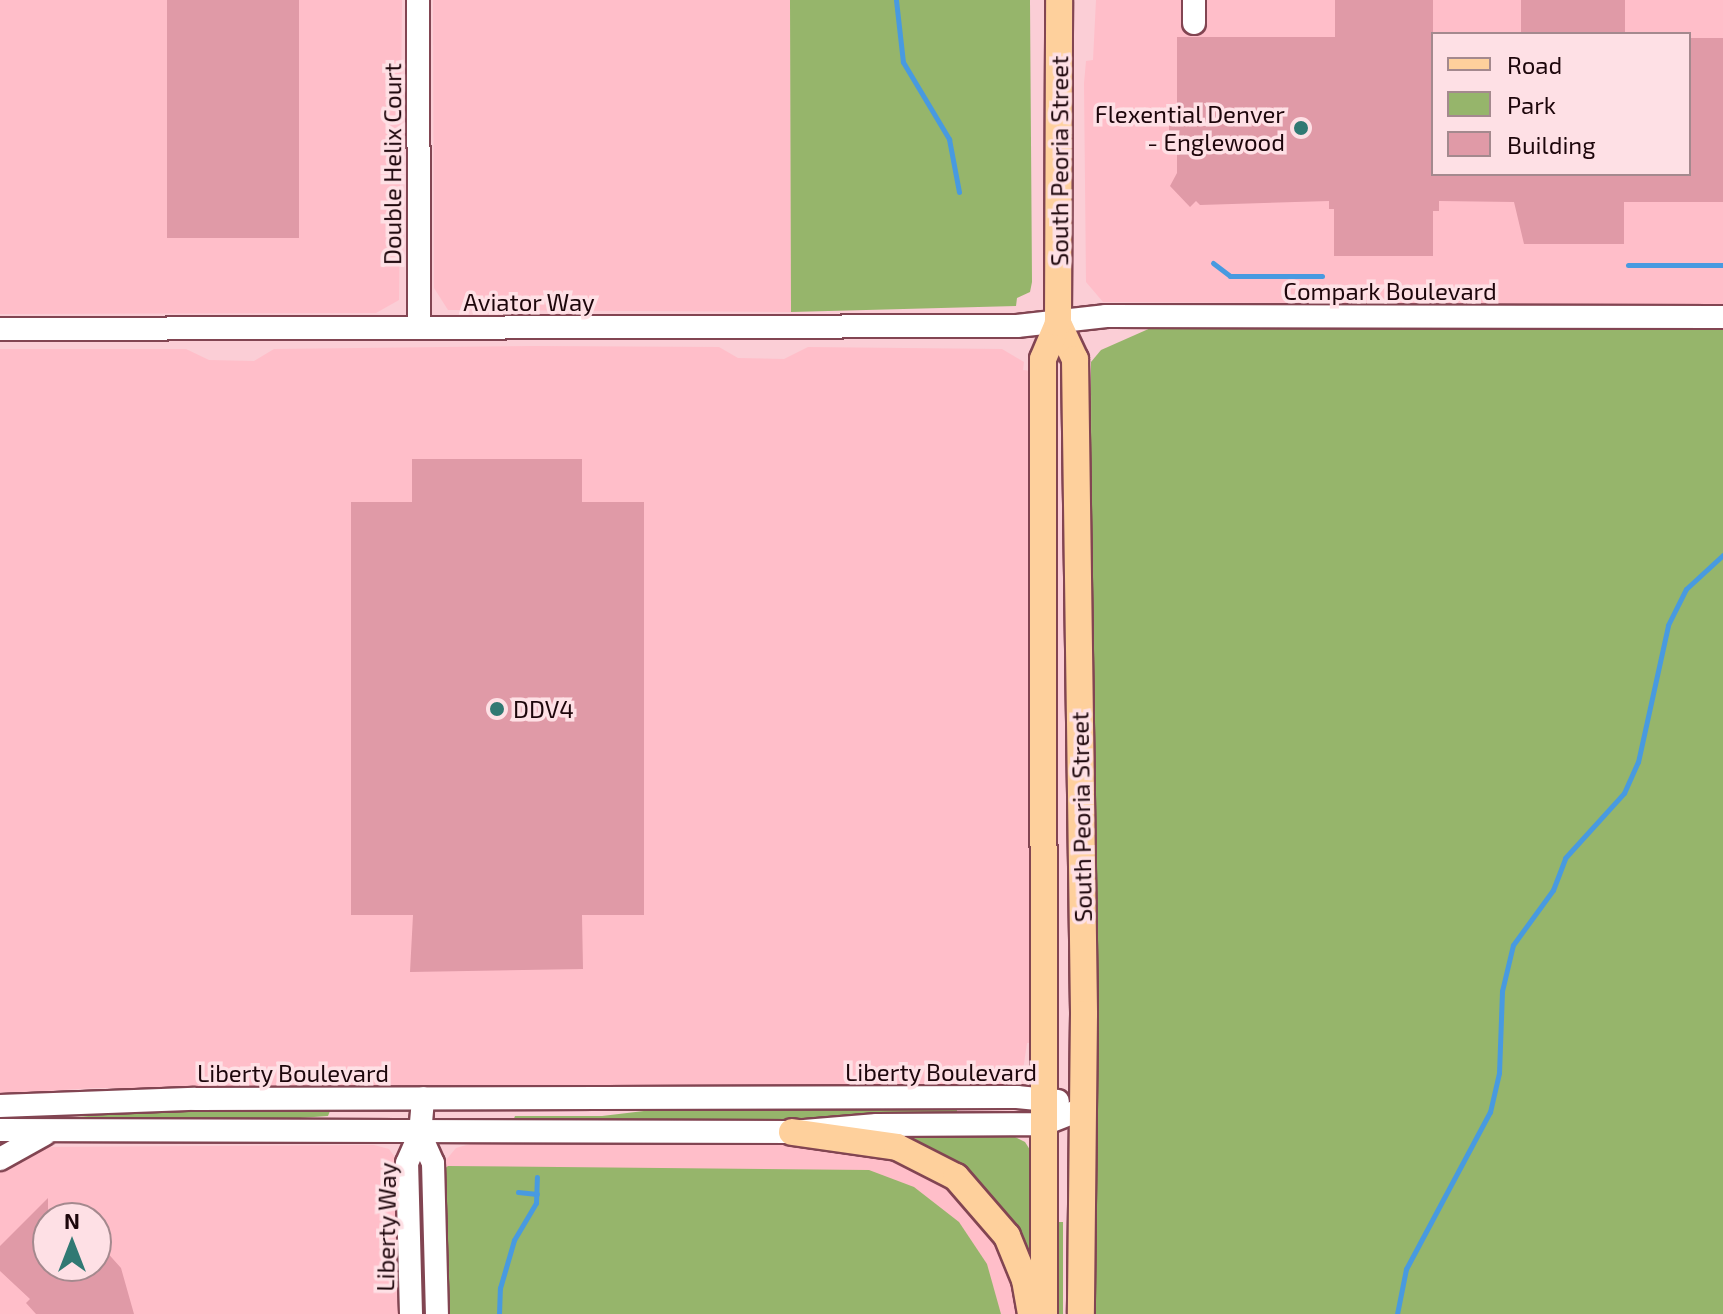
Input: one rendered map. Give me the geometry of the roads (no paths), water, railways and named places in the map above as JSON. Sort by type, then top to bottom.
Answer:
[{"type":"main road","name":"South Peoria Street","points":[[1044,1314],[1043,359],[1058,323],[1059,0]]},
{"type":"main road","name":"South Peoria Street","points":[[1058,323],[1075,359],[1081,1314]]},
{"type":"main road","points":[[792,1132],[883,1143],[921,1156],[956,1177],[1007,1236],[1025,1280],[1031,1314]]},
{"type":"street","name":"Double Helix Court","points":[[418,0],[419,328]]},
{"type":"street","points":[[1194,0],[1194,23]]},
{"type":"street","name":"Compark Boulevard","points":[[1058,323],[1106,316],[1723,317]]},
{"type":"street","name":"Aviator Way","points":[[0,329],[1058,323]]},
{"type":"street","name":"Liberty Boulevard","points":[[0,1106],[423,1098],[1045,1097],[1082,1109]]},
{"type":"street","points":[[420,1134],[423,1098]]},
{"type":"street","points":[[0,1130],[420,1134],[792,1132],[877,1125],[1044,1124],[1082,1109]]},
{"type":"street","points":[[0,1159],[49,1132]]},
{"type":"street","name":"Liberty Way","points":[[411,1314],[407,1163],[420,1134]]},
{"type":"street","name":"Liberty Way","points":[[420,1134],[433,1163],[437,1314]]},
{"type":"waterway","points":[[896,0],[903,62],[949,139],[959,192]]},
{"type":"waterway","points":[[1213,263],[1230,276],[1322,276]]},
{"type":"waterway","points":[[1628,265],[1723,265]]},
{"type":"waterway","points":[[1397,1314],[1406,1269],[1490,1112],[1499,1073],[1502,991],[1513,945],[1553,890],[1565,858],[1624,793],[1638,762],[1668,625],[1686,589],[1723,555]]},
{"type":"waterway","points":[[499,1314],[500,1288],[514,1240],[536,1203],[537,1177]]},
{"type":"waterway","points":[[518,1192],[537,1194]]},
{"type":"place","name":"Flexential Denver - Englewood","points":[[1301,128]]},
{"type":"place","name":"DDV4","points":[[497,709]]}]
